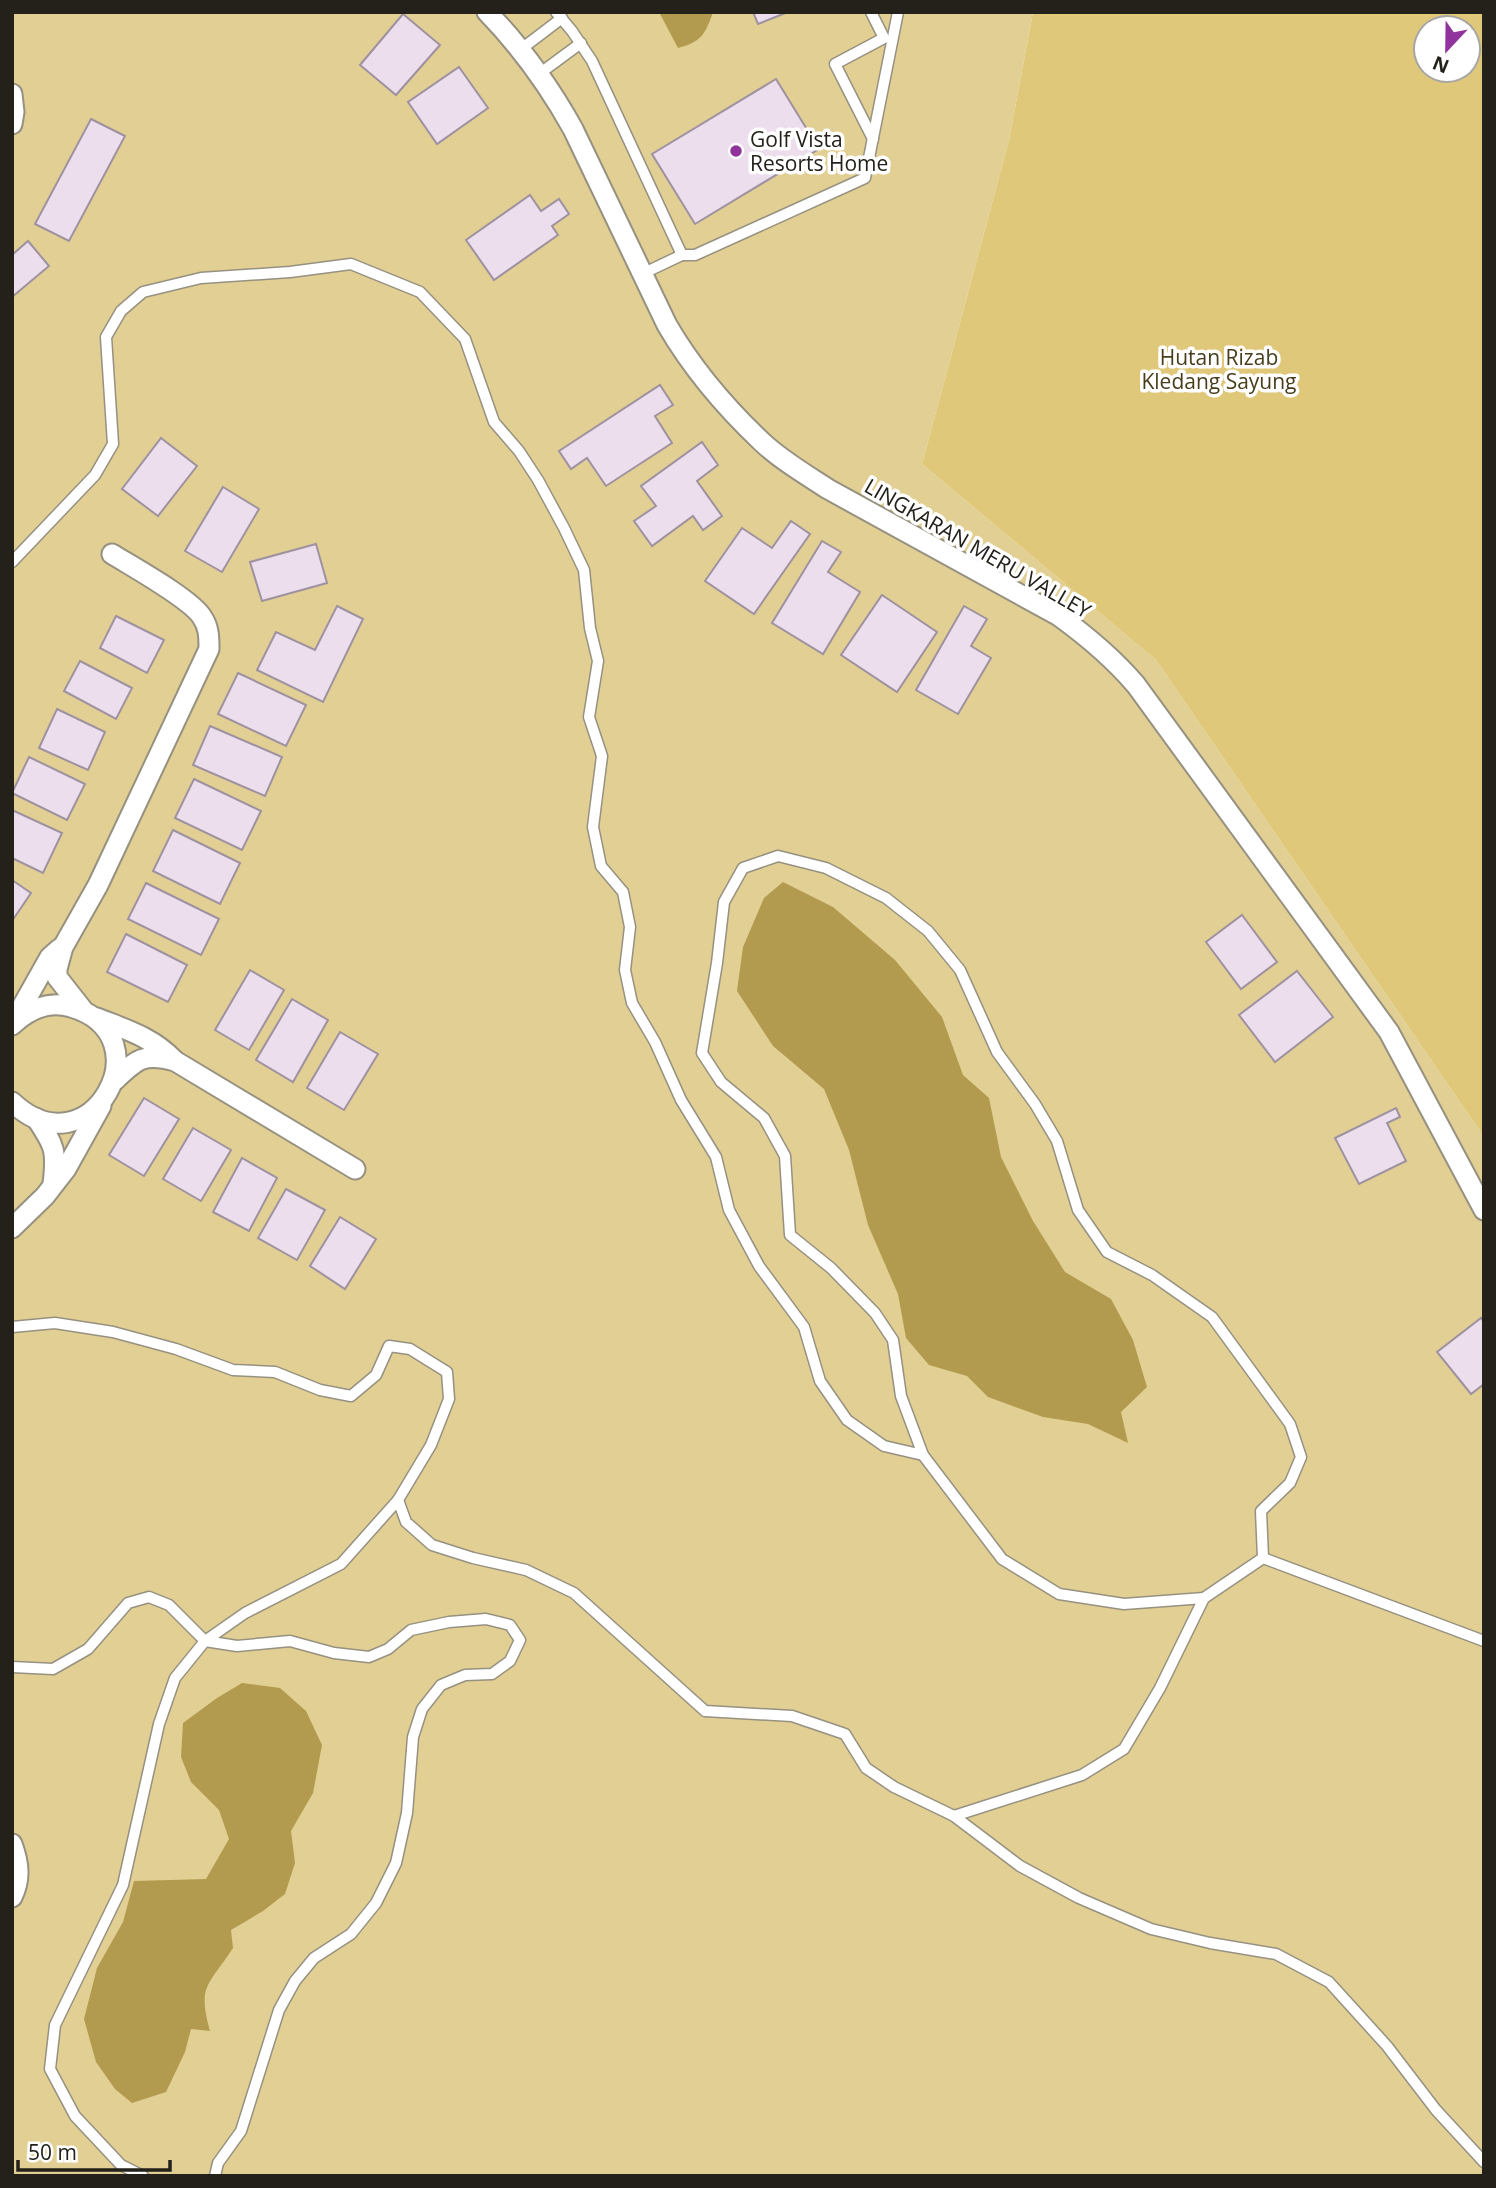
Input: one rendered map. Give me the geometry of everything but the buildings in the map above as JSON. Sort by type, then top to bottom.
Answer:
[{"type":"street","name":"LINGKARAN MERU VALLEY","points":[[487,12],[539,74],[573,129],[642,274],[685,356],[707,384],[762,443],[828,489],[1059,616],[1114,660],[1136,685],[1389,1032],[1484,1210]]},
{"type":"street","points":[[12,94],[12,124]]},
{"type":"street","points":[[12,1228],[45,1196],[66,1169],[110,1089],[116,1059],[111,1038],[57,977],[57,969],[63,947],[98,885],[209,649],[207,626],[196,609],[112,554]]},
{"type":"street","points":[[12,1024],[50,957],[63,947]]},
{"type":"street","points":[[12,1024],[36,1008],[67,1005],[146,1038],[162,1047],[175,1061]]},
{"type":"street","points":[[21,1110],[51,1122],[67,1122],[83,1117],[96,1108],[132,1063],[160,1057],[175,1061],[355,1169]]},
{"type":"street","points":[[21,1110],[52,1142],[55,1164],[53,1184]]},
{"type":"street","points":[[12,1844],[18,1869],[12,1897]]},
{"type":"lane","points":[[871,12],[888,39]]},
{"type":"lane","points":[[642,274],[682,255],[695,255],[865,178],[888,39],[898,12]]},
{"type":"lane","points":[[520,50],[559,15],[592,61],[682,255]]},
{"type":"lane","points":[[873,139],[835,64],[888,39]]},
{"type":"lane","points":[[539,74],[580,43]]},
{"type":"lane","points":[[12,562],[95,475],[113,444],[106,337],[121,311],[143,292],[201,278],[290,272],[351,264],[420,292],[465,339],[494,422],[519,450],[538,480],[584,570],[590,628],[598,661],[589,717],[603,756],[593,827],[601,866],[623,892],[629,927],[625,970],[632,1003],[655,1042],[681,1100],[716,1157],[729,1210],[747,1244],[759,1266],[804,1327],[820,1381],[846,1420],[884,1446],[923,1455]]},
{"type":"lane","points":[[778,856],[826,868],[886,898],[928,932],[960,970],[997,1052],[1035,1104],[1057,1141],[1078,1210],[1107,1252],[1152,1275],[1212,1317],[1290,1424],[1301,1457],[1290,1483],[1261,1511],[1264,1558],[1204,1598],[1124,1604],[1059,1594],[1002,1559],[923,1455],[901,1396],[893,1340],[875,1313],[831,1268],[790,1235],[785,1156],[764,1118],[721,1083],[702,1053],[718,963],[724,902],[743,868],[778,856]]},
{"type":"lane","points":[[12,1327],[55,1323],[113,1332],[176,1349],[233,1370],[275,1372],[320,1390],[351,1396],[376,1376],[389,1346],[410,1349],[447,1372],[449,1399],[431,1445],[398,1500],[341,1564],[245,1613],[205,1641],[175,1678],[163,1712],[132,1835],[123,1885],[55,2025],[50,2068],[75,2116],[121,2165],[143,2176]]},
{"type":"lane","points":[[398,1500],[406,1522],[432,1545],[472,1558],[526,1570],[574,1593],[705,1711],[792,1716],[845,1734],[866,1768],[894,1787],[954,1816],[1020,1866],[1079,1898],[1151,1929],[1210,1943],[1276,1954],[1329,1982],[1387,2046],[1436,2110],[1484,2162]]},
{"type":"lane","points":[[1264,1558],[1484,1641]]},
{"type":"lane","points":[[12,1667],[52,1669],[88,1649],[128,1603],[149,1597],[169,1605],[205,1641],[237,1646],[290,1641],[334,1653],[369,1657],[388,1649],[411,1630],[449,1622],[486,1619],[510,1625],[520,1640],[510,1661],[492,1674],[465,1675],[441,1685],[422,1709],[413,1737],[408,1813],[396,1863],[376,1903],[351,1934],[314,1958],[295,1981],[279,2010],[241,2131],[218,2163],[215,2176]]},
{"type":"lane","points":[[954,1816],[1082,1775],[1124,1749],[1160,1688],[1204,1598]]},
{"type":"shaded area","points":[[12,12],[1033,12],[1009,140],[922,464],[1156,660],[1484,1137],[1484,2176],[12,2176]]},
{"type":"shaded area","points":[[659,12],[713,12],[701,36],[678,48]]},
{"type":"shaded area","points":[[783,882],[833,907],[895,960],[942,1017],[963,1075],[989,1098],[1001,1157],[1033,1221],[1065,1272],[1111,1299],[1133,1340],[1147,1387],[1121,1412],[1128,1443],[1088,1424],[1043,1417],[988,1397],[967,1376],[929,1365],[906,1338],[898,1294],[868,1225],[849,1150],[824,1089],[773,1046],[737,991],[743,947],[764,898]]},
{"type":"shaded area","points":[[242,1683],[280,1688],[306,1711],[322,1745],[313,1793],[291,1831],[295,1863],[285,1894],[231,1930],[233,1948],[212,1978],[205,1994],[210,2031],[191,2029],[185,2052],[166,2092],[132,2103],[115,2089],[96,2062],[84,2019],[97,1968],[123,1922],[134,1881],[206,1879],[229,1839],[219,1810],[191,1782],[181,1757],[183,1723]]},
{"type":"green space","name":"Hutan Rizab Kledang Sayung","points":[[1033,12],[1484,12],[1484,1137],[1156,660],[922,464],[1009,140]]},
{"type":"place","name":"Golf Vista Resorts Home","points":[[736,151]]}]
